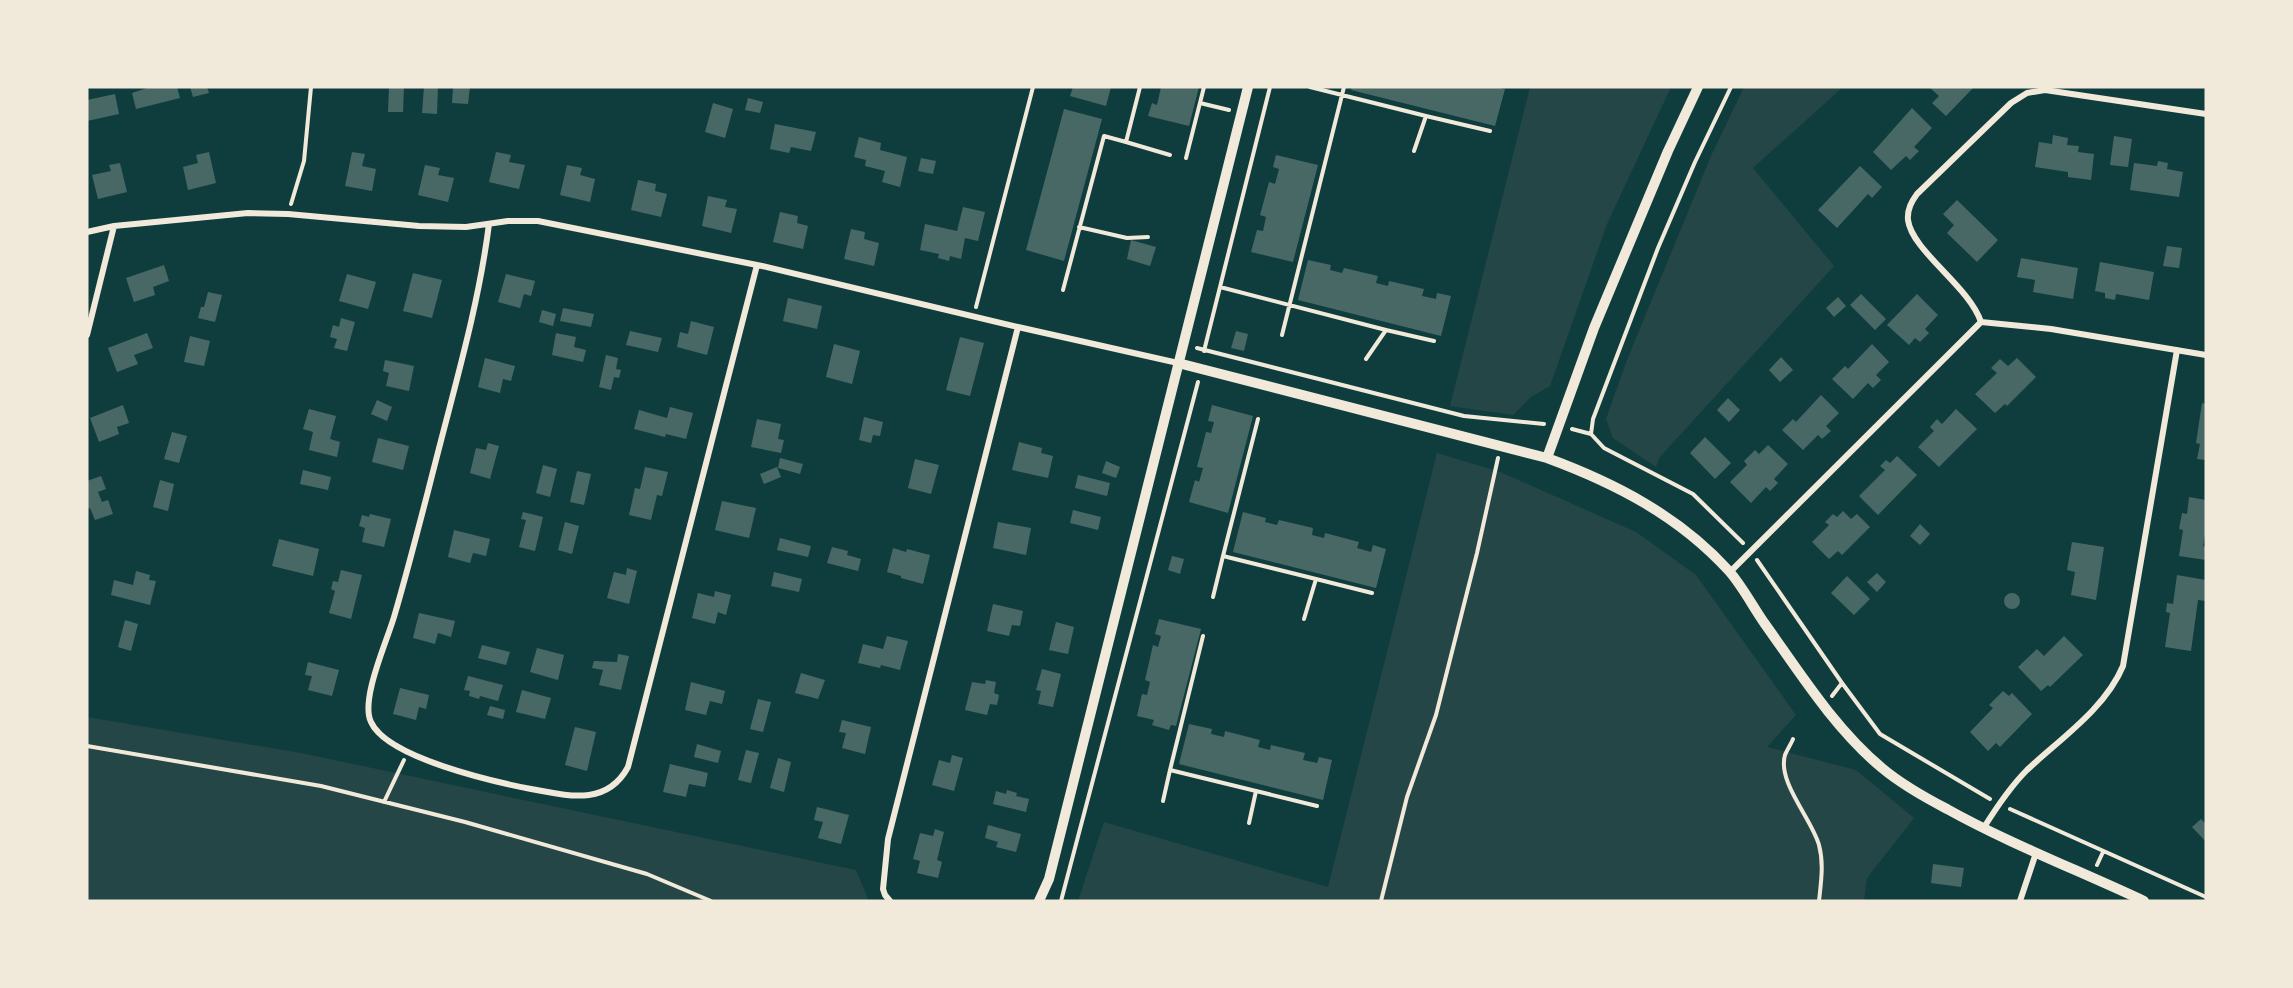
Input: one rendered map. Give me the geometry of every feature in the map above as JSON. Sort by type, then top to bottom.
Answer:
[{"type":"street","points":[[1039,901],[1049,879],[1248,87]]},
{"type":"street","points":[[1547,458],[1594,327],[1668,151],[1698,87]]},
{"type":"street","points":[[1981,322],[1966,296],[1917,241],[1910,227],[1908,214],[1911,202],[1917,194],[2011,103],[2028,93],[2045,90],[2206,114]]},
{"type":"street","points":[[87,232],[114,226],[215,215],[288,214],[419,226],[466,227],[508,221],[538,221],[757,265],[1178,363],[1547,458],[1589,473],[1670,518],[1730,572],[1825,706],[1857,745],[1882,768],[1917,793],[1983,829],[2144,901]]},
{"type":"street","points":[[489,224],[483,269],[448,413],[394,618],[374,675],[368,710],[370,722],[386,739],[408,752],[472,775],[530,789],[570,795],[602,792],[618,782],[631,758],[757,265]]},
{"type":"street","points":[[87,335],[114,226]]},
{"type":"street","points":[[1981,322],[2051,329],[2206,355]]},
{"type":"street","points":[[1730,572],[1981,322]]},
{"type":"street","points":[[891,901],[883,889],[888,838],[1018,327]]},
{"type":"street","points":[[1983,829],[1998,804],[2025,772],[2084,718],[2119,676],[2123,666],[2177,351]]},
{"type":"street","points":[[2020,901],[2036,853]]},
{"type":"path","points":[[288,214],[304,161],[311,87]]},
{"type":"path","points":[[974,316],[1033,87]]},
{"type":"path","points":[[1126,142],[1140,87]]},
{"type":"path","points":[[1186,158],[1204,87]]},
{"type":"path","points":[[1060,901],[1201,369],[1270,87]]},
{"type":"path","points":[[1310,87],[1490,131]]},
{"type":"path","points":[[1282,335],[1344,87]]},
{"type":"path","points":[[1591,434],[1593,419],[1658,248],[1695,162],[1731,87]]},
{"type":"path","points":[[1200,103],[1241,113]]},
{"type":"path","points":[[1414,152],[1426,116]]},
{"type":"path","points":[[1063,290],[1104,136],[1170,155]]},
{"type":"path","points":[[1079,227],[1127,238],[1148,237]]},
{"type":"path","points":[[1220,286],[1434,341]]},
{"type":"path","points":[[1366,359],[1386,330]]},
{"type":"path","points":[[1182,344],[1464,416],[1560,426],[1591,434],[1604,448],[1693,494],[1751,551],[1880,734],[1998,804],[2206,897]]},
{"type":"path","points":[[1213,597],[1258,420]]},
{"type":"path","points":[[1381,901],[1407,797],[1436,715],[1477,553],[1505,420]]},
{"type":"path","points":[[1223,556],[1372,593]]},
{"type":"path","points":[[1304,619],[1316,579]]},
{"type":"path","points":[[1163,801],[1203,636]]},
{"type":"path","points":[[1793,739],[1784,756],[1785,770],[1788,783],[1819,844],[1822,867],[1820,901]]},
{"type":"path","points":[[87,746],[321,786],[465,822],[647,874],[711,901]]},
{"type":"path","points":[[384,803],[408,752]]},
{"type":"path","points":[[1170,770],[1317,806]]},
{"type":"path","points":[[1249,823],[1256,791]]},
{"type":"shaded area","points":[[1530,87],[1671,87],[1607,224],[1550,386],[1531,397],[1513,415],[1450,406]]},
{"type":"shaded area","points":[[1744,87],[1843,87],[1753,168],[1834,266],[1659,458],[1656,467],[1613,438],[1606,419],[1627,360],[1711,156]]},
{"type":"shaded area","points":[[1437,453],[1500,472],[1636,532],[1696,575],[1796,715],[1767,747],[1856,770],[1914,818],[1867,878],[1864,901],[1078,901],[1104,822],[1328,887]]},
{"type":"shaded area","points":[[87,717],[301,753],[856,870],[869,901],[87,901]]},
{"type":"building","points":[[150,87],[177,87],[180,98],[136,109],[132,93]]},
{"type":"building","points":[[190,87],[207,87],[209,93],[193,97]]},
{"type":"building","points":[[389,87],[404,87],[403,112],[388,112]]},
{"type":"building","points":[[424,87],[438,87],[437,114],[422,113]]},
{"type":"building","points":[[453,87],[470,87],[468,104],[452,103]]},
{"type":"building","points":[[1073,87],[1111,87],[1106,106],[1070,96]]},
{"type":"building","points":[[1161,87],[1199,87],[1189,126],[1148,116],[1152,103],[1157,105]]},
{"type":"building","points":[[1352,87],[1495,87],[1505,89],[1495,126],[1351,90]]},
{"type":"building","points":[[1929,87],[1974,87],[1946,116],[1932,103],[1939,96]]},
{"type":"building","points":[[115,94],[119,114],[87,121],[87,100]]},
{"type":"building","points":[[748,98],[763,102],[760,113],[745,110]]},
{"type":"building","points":[[713,103],[733,109],[725,138],[705,132]]},
{"type":"building","points":[[1912,108],[1932,128],[1914,147],[1919,151],[1910,160],[1906,156],[1891,170],[1873,152]]},
{"type":"building","points":[[1064,109],[1102,119],[1064,261],[1026,250]]},
{"type":"building","points":[[775,124],[816,132],[811,151],[791,147],[789,153],[770,149]]},
{"type":"building","points":[[2053,135],[2068,138],[2067,145],[2079,146],[2078,152],[2094,154],[2091,180],[2068,177],[2068,172],[2035,167],[2039,142],[2052,144]]},
{"type":"building","points":[[2114,136],[2132,139],[2128,167],[2110,165]]},
{"type":"building","points":[[859,137],[881,143],[880,150],[907,157],[900,187],[882,182],[885,171],[865,166],[866,160],[854,157]]},
{"type":"building","points":[[209,152],[216,183],[188,190],[183,167],[198,163],[196,155]]},
{"type":"building","points":[[352,152],[365,154],[362,166],[376,169],[372,191],[345,186]]},
{"type":"building","points":[[496,152],[511,155],[509,162],[525,165],[519,189],[489,182]]},
{"type":"building","points":[[1276,155],[1318,165],[1293,262],[1251,252],[1257,230],[1263,231],[1266,217],[1260,215],[1269,182],[1275,184],[1279,169],[1273,167]]},
{"type":"building","points":[[921,158],[936,161],[933,174],[918,171]]},
{"type":"building","points":[[2158,161],[2168,163],[2167,169],[2183,172],[2179,197],[2130,190],[2134,163],[2157,166]]},
{"type":"building","points":[[120,163],[127,192],[98,199],[92,175],[111,171],[109,165]]},
{"type":"building","points":[[425,165],[440,168],[438,175],[454,178],[448,202],[418,195]]},
{"type":"building","points":[[567,165],[582,168],[580,175],[595,179],[590,202],[560,195]]},
{"type":"building","points":[[1860,166],[1882,187],[1872,198],[1868,194],[1837,228],[1818,210]]},
{"type":"building","points":[[638,180],[656,184],[655,191],[667,194],[661,217],[631,210]]},
{"type":"building","points":[[708,196],[727,200],[725,207],[737,209],[731,233],[702,226]]},
{"type":"building","points":[[1957,200],[1998,240],[1977,262],[1947,233],[1954,225],[1943,214]]},
{"type":"building","points":[[963,207],[985,212],[978,241],[965,238],[961,259],[950,256],[949,261],[938,258],[939,254],[920,250],[925,224],[957,231]]},
{"type":"building","points":[[780,212],[798,216],[797,223],[808,226],[803,249],[773,242]]},
{"type":"building","points":[[851,229],[865,232],[864,239],[879,243],[874,266],[844,259]]},
{"type":"building","points":[[1131,240],[1156,247],[1150,266],[1127,259]]},
{"type":"building","points":[[2167,246],[2182,248],[2179,268],[2163,266]]},
{"type":"building","points":[[2021,258],[2078,268],[2073,299],[2033,292],[2035,280],[2017,277]]},
{"type":"building","points":[[1308,260],[1331,265],[1330,270],[1342,273],[1344,268],[1378,276],[1376,283],[1388,286],[1389,281],[1424,289],[1422,296],[1436,299],[1437,293],[1451,296],[1441,336],[1298,300]]},
{"type":"building","points":[[2100,262],[2154,272],[2149,300],[2116,294],[2115,300],[2105,298],[2105,293],[2095,291]]},
{"type":"building","points":[[164,265],[169,281],[153,287],[155,295],[134,302],[126,278]]},
{"type":"building","points":[[413,273],[442,280],[432,318],[403,311]]},
{"type":"building","points":[[347,274],[376,282],[368,309],[339,301]]},
{"type":"building","points":[[506,274],[535,281],[531,296],[524,294],[520,308],[498,302]]},
{"type":"building","points":[[208,292],[222,295],[215,322],[198,318]]},
{"type":"building","points":[[1861,294],[1886,319],[1875,330],[1850,305]]},
{"type":"building","points":[[1917,294],[1938,315],[1925,329],[1929,333],[1920,342],[1915,338],[1909,345],[1887,325]]},
{"type":"building","points":[[1838,297],[1846,306],[1834,317],[1826,308]]},
{"type":"building","points":[[788,298],[822,306],[817,329],[783,321]]},
{"type":"building","points":[[563,308],[594,314],[591,327],[560,321]]},
{"type":"building","points":[[542,310],[556,314],[553,326],[539,322]]},
{"type":"building","points":[[341,318],[355,322],[347,351],[334,348],[337,339],[330,337],[333,325],[339,327]]},
{"type":"building","points":[[691,321],[714,327],[707,355],[677,347],[680,332],[688,334]]},
{"type":"building","points":[[630,331],[662,338],[658,352],[626,345]]},
{"type":"building","points":[[1236,331],[1248,334],[1244,351],[1231,348]]},
{"type":"building","points":[[147,333],[153,348],[134,355],[138,364],[117,372],[108,348]]},
{"type":"building","points":[[556,333],[576,337],[574,347],[586,350],[583,362],[552,355]]},
{"type":"building","points":[[190,336],[210,341],[204,366],[184,362]]},
{"type":"building","points":[[960,337],[984,343],[970,396],[946,390]]},
{"type":"building","points":[[834,344],[860,351],[852,384],[826,377]]},
{"type":"building","points":[[1872,344],[1889,362],[1876,375],[1881,380],[1873,388],[1868,383],[1853,399],[1832,379],[1845,366],[1848,369]]},
{"type":"building","points":[[606,355],[618,358],[616,369],[621,370],[619,378],[614,377],[611,390],[599,387]]},
{"type":"building","points":[[1781,357],[1793,370],[1780,382],[1769,370]]},
{"type":"building","points":[[485,358],[515,366],[511,381],[503,379],[500,393],[478,387]]},
{"type":"building","points":[[2017,358],[2036,377],[2007,406],[2005,404],[1995,413],[1975,394],[1997,373],[1991,368],[2000,359],[2008,366]]},
{"type":"building","points":[[385,360],[414,366],[409,391],[386,386],[389,373],[383,371]]},
{"type":"building","points":[[1821,395],[1839,413],[1826,426],[1831,431],[1822,439],[1818,435],[1803,450],[1782,430],[1793,419],[1796,422]]},
{"type":"building","points":[[1728,398],[1740,410],[1729,422],[1717,410]]},
{"type":"building","points":[[377,400],[392,407],[387,421],[371,414]]},
{"type":"building","points":[[2202,403],[2206,404],[2206,460],[2197,459],[2200,444],[2196,443]]},
{"type":"building","points":[[123,405],[129,423],[117,427],[119,434],[99,442],[90,418]]},
{"type":"building","points":[[1212,405],[1253,416],[1228,513],[1189,502],[1195,480],[1199,482],[1203,468],[1197,467],[1206,432],[1211,433],[1214,422],[1208,421]]},
{"type":"building","points":[[670,407],[693,413],[686,439],[666,434],[665,437],[634,429],[639,410],[667,418]]},
{"type":"building","points":[[309,409],[336,416],[330,439],[340,442],[337,457],[309,450],[313,432],[303,429]]},
{"type":"building","points":[[1956,409],[1977,429],[1939,467],[1918,447],[1934,431],[1930,427],[1937,419],[1942,424]]},
{"type":"building","points":[[864,417],[883,422],[880,436],[873,435],[871,443],[859,440]]},
{"type":"building","points":[[757,419],[781,424],[778,439],[784,440],[781,453],[751,447]]},
{"type":"building","points":[[172,432],[187,436],[179,463],[164,459]]},
{"type":"building","points":[[1705,437],[1731,463],[1715,479],[1690,453]]},
{"type":"building","points":[[378,438],[409,446],[403,470],[372,462]]},
{"type":"building","points":[[1019,442],[1042,448],[1041,453],[1053,456],[1048,478],[1012,470]]},
{"type":"building","points":[[488,443],[499,446],[490,479],[470,473],[476,448],[486,450]]},
{"type":"building","points":[[1768,445],[1788,464],[1774,479],[1778,483],[1770,491],[1766,487],[1751,503],[1730,482],[1747,465],[1744,461],[1755,450],[1759,454]]},
{"type":"building","points":[[1897,456],[1917,475],[1878,515],[1859,496],[1885,470],[1880,466],[1886,460],[1890,463]]},
{"type":"building","points":[[780,458],[803,464],[800,474],[778,468]]},
{"type":"building","points":[[915,459],[939,465],[931,494],[908,488]]},
{"type":"building","points":[[1106,461],[1120,467],[1116,478],[1102,473]]},
{"type":"building","points":[[543,465],[557,469],[550,497],[536,493]]},
{"type":"building","points":[[645,467],[668,472],[662,496],[657,495],[651,520],[629,515],[635,488],[640,489]]},
{"type":"building","points":[[777,467],[781,477],[764,484],[760,474]]},
{"type":"building","points":[[303,470],[331,477],[328,490],[300,484]]},
{"type":"building","points":[[577,471],[591,474],[584,505],[570,502]]},
{"type":"building","points":[[1078,475],[1110,483],[1107,496],[1075,488]]},
{"type":"building","points":[[101,476],[106,489],[98,492],[102,502],[108,500],[113,514],[95,520],[90,508],[87,509],[87,481]]},
{"type":"building","points":[[160,480],[174,484],[168,511],[153,507]]},
{"type":"building","points":[[2189,497],[2206,500],[2206,528],[2203,546],[2206,547],[2206,560],[2179,556],[2183,530],[2179,529],[2182,513],[2187,514]]},
{"type":"building","points":[[722,501],[756,508],[749,538],[715,530]]},
{"type":"building","points":[[1073,510],[1101,517],[1098,530],[1070,523]]},
{"type":"building","points":[[1843,511],[1851,519],[1857,514],[1870,527],[1842,555],[1838,551],[1829,559],[1812,542],[1829,525],[1825,522],[1833,514],[1837,517]]},
{"type":"building","points":[[523,512],[543,517],[535,551],[519,547],[526,520],[521,519]]},
{"type":"building","points":[[1243,512],[1266,518],[1265,522],[1277,525],[1279,520],[1313,528],[1312,535],[1324,538],[1325,533],[1359,542],[1357,548],[1371,552],[1373,545],[1386,549],[1376,588],[1233,552]]},
{"type":"building","points":[[370,514],[391,519],[384,547],[362,542],[365,528],[359,526],[362,515],[369,517]]},
{"type":"building","points":[[565,522],[579,526],[572,554],[558,550]]},
{"type":"building","points":[[998,522],[1031,528],[1026,555],[993,548]]},
{"type":"building","points":[[1920,524],[1930,534],[1920,545],[1910,536]]},
{"type":"building","points":[[454,530],[490,539],[486,556],[473,553],[470,563],[448,557]]},
{"type":"building","points":[[780,538],[811,546],[808,557],[777,550]]},
{"type":"building","points":[[279,539],[319,549],[313,576],[272,566]]},
{"type":"building","points":[[2072,542],[2104,547],[2096,600],[2071,595],[2075,572],[2067,570]]},
{"type":"building","points":[[832,547],[848,551],[847,555],[861,559],[858,571],[827,563]]},
{"type":"building","points":[[893,548],[930,555],[923,584],[887,572]]},
{"type":"building","points":[[1172,556],[1184,559],[1180,574],[1168,570]]},
{"type":"building","points":[[627,568],[637,571],[629,604],[607,598],[614,572],[626,575]]},
{"type":"building","points":[[341,570],[362,575],[351,619],[329,613],[335,591],[331,589],[333,581],[338,582]]},
{"type":"building","points":[[136,571],[150,575],[149,580],[156,581],[150,605],[111,595],[114,580],[133,585]]},
{"type":"building","points":[[774,572],[802,579],[799,592],[771,586]]},
{"type":"building","points":[[1877,573],[1886,582],[1877,592],[1867,582]]},
{"type":"building","points":[[2177,575],[2206,580],[2206,601],[2198,600],[2191,651],[2165,647],[2170,613],[2166,612],[2167,603],[2173,604]]},
{"type":"building","points":[[1847,576],[1870,599],[1854,615],[1831,593]]},
{"type":"building","points":[[715,591],[731,595],[726,615],[718,612],[715,624],[692,618],[698,593],[714,597]]},
{"type":"building","points":[[2009,593],[2015,593],[2020,601],[2018,607],[2009,609],[2004,604],[2004,598]]},
{"type":"building","points":[[993,604],[1023,611],[1020,626],[1012,625],[1009,636],[987,631]]},
{"type":"building","points":[[419,613],[455,621],[451,637],[438,633],[435,644],[413,638]]},
{"type":"building","points":[[1159,619],[1201,629],[1176,726],[1171,725],[1169,730],[1152,725],[1154,720],[1137,716],[1142,694],[1147,695],[1150,682],[1145,680],[1153,645],[1158,647],[1161,636],[1155,634]]},
{"type":"building","points":[[125,620],[138,624],[131,651],[118,647]]},
{"type":"building","points":[[1056,622],[1074,627],[1068,654],[1049,650]]},
{"type":"building","points":[[887,636],[908,641],[900,670],[881,665],[880,668],[858,663],[863,644],[883,649]]},
{"type":"building","points":[[2064,636],[2083,655],[2050,687],[2048,685],[2041,691],[2018,667],[2037,649],[2044,656]]},
{"type":"building","points":[[482,645],[510,652],[506,665],[478,658]]},
{"type":"building","points":[[537,648],[564,655],[558,680],[530,672]]},
{"type":"building","points":[[618,654],[629,656],[621,690],[599,685],[603,670],[592,668],[594,661],[617,662]]},
{"type":"building","points":[[308,662],[339,670],[332,696],[308,690],[312,676],[305,675]]},
{"type":"building","points":[[1042,669],[1061,674],[1053,707],[1038,704],[1041,691],[1036,690]]},
{"type":"building","points":[[801,673],[825,680],[818,699],[795,693]]},
{"type":"building","points":[[468,676],[503,685],[498,701],[480,696],[479,699],[469,696],[470,691],[464,690]]},
{"type":"building","points":[[986,680],[996,682],[994,693],[999,695],[997,705],[990,704],[987,715],[965,710],[972,682],[985,684]]},
{"type":"building","points":[[691,682],[725,691],[722,704],[710,701],[706,715],[685,710]]},
{"type":"building","points":[[400,688],[429,695],[426,709],[419,707],[416,720],[393,714]]},
{"type":"building","points":[[522,690],[551,698],[545,719],[516,712]]},
{"type":"building","points":[[2003,691],[2009,696],[2012,693],[2032,714],[2000,747],[1996,743],[1988,751],[1970,732],[1993,708],[1989,705]]},
{"type":"building","points":[[758,699],[771,702],[763,732],[750,729]]},
{"type":"building","points":[[490,706],[505,710],[503,719],[487,715]]},
{"type":"building","points":[[842,720],[871,727],[865,754],[842,748],[846,733],[839,732]]},
{"type":"building","points":[[1189,724],[1212,729],[1211,734],[1224,737],[1225,731],[1260,740],[1258,747],[1270,750],[1271,745],[1305,753],[1303,760],[1317,763],[1319,757],[1332,760],[1323,800],[1179,764]]},
{"type":"building","points":[[575,727],[596,732],[587,771],[565,765]]},
{"type":"building","points":[[697,744],[721,751],[718,763],[694,757]]},
{"type":"building","points":[[746,750],[759,753],[751,783],[738,780]]},
{"type":"building","points":[[952,755],[963,758],[954,791],[932,785],[939,760],[950,763]]},
{"type":"building","points":[[778,758],[791,762],[784,792],[770,788]]},
{"type":"building","points":[[670,764],[708,773],[705,787],[689,784],[686,797],[663,792]]},
{"type":"building","points":[[1007,790],[1017,793],[1016,796],[1029,799],[1026,812],[993,804],[996,791],[1006,794]]},
{"type":"building","points":[[817,807],[849,815],[841,844],[818,838],[823,822],[814,820]]},
{"type":"building","points":[[2201,819],[2206,824],[2206,842],[2192,827]]},
{"type":"building","points":[[988,825],[1021,834],[1016,852],[996,847],[998,842],[985,838]]},
{"type":"building","points":[[935,829],[944,832],[937,860],[942,862],[938,878],[917,873],[920,861],[913,859],[920,833],[933,836]]},
{"type":"building","points":[[1933,864],[1964,868],[1961,887],[1931,883]]}]
